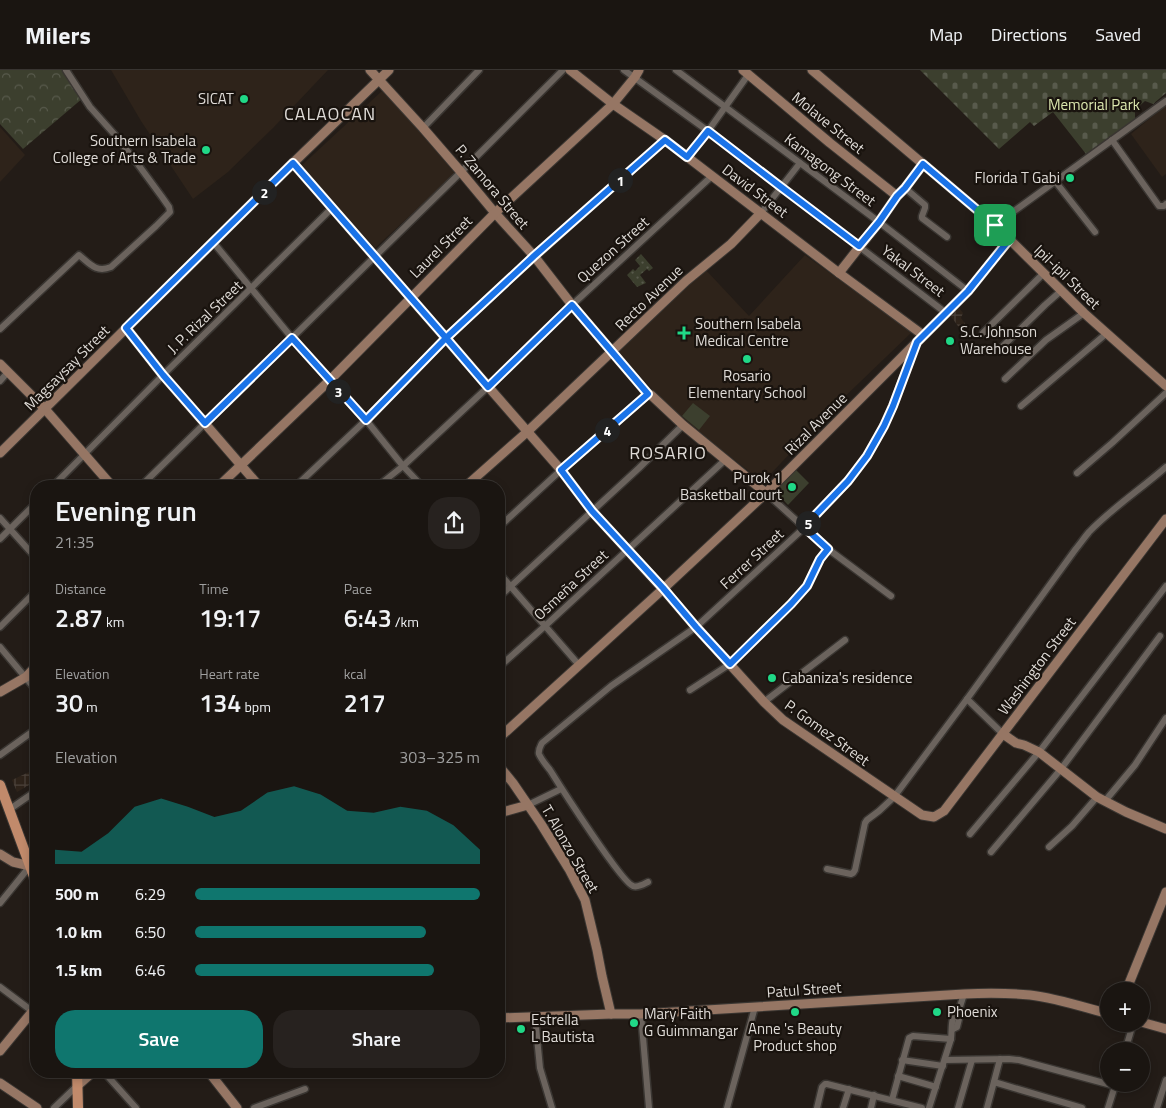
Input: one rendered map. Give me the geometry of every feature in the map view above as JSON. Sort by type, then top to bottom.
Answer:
[{"type":"main road","points":[[0,784],[5,805],[30,864]]},
{"type":"main road","points":[[78,1078],[78,1108]]},
{"type":"street","points":[[0,329],[79,255],[99,270],[105,270],[111,267],[170,212],[162,197],[138,163],[90,107],[66,70]]},
{"type":"street","name":"P. Zamora Street","points":[[370,70],[534,256],[572,305],[648,394],[766,493],[828,549],[891,596]]},
{"type":"street","name":"Magsaysay Street","points":[[0,453],[389,70]]},
{"type":"street","points":[[423,128],[479,70]]},
{"type":"street","points":[[147,480],[563,70]]},
{"type":"street","name":"David Street","points":[[570,70],[839,273],[920,338]]},
{"type":"street","name":"Yakal Street","points":[[624,70],[637,74],[708,131],[946,313]]},
{"type":"street","name":"Kamagong Street","points":[[676,70],[968,291]]},
{"type":"street","name":"Ipil-ipil Street","points":[[812,70],[995,225],[1084,313],[1166,386]]},
{"type":"street","points":[[687,157],[726,107],[746,73]]},
{"type":"street","name":"Molave Street","points":[[746,73],[897,196]]},
{"type":"street","name":"Laurel Street","points":[[226,480],[329,381],[495,213],[613,104],[637,74]]},
{"type":"street","points":[[995,225],[1166,102]]},
{"type":"street","points":[[302,480],[366,420],[446,338],[534,256],[665,140]]},
{"type":"street","points":[[1112,140],[1159,206],[1166,204]]},
{"type":"street","name":"P. Gomez Street","points":[[293,163],[561,470],[592,511],[764,702],[783,720],[922,816]]},
{"type":"street","name":"Recto Avenue","points":[[473,480],[612,353],[686,281],[731,244],[761,214],[800,163]]},
{"type":"street","points":[[839,273],[923,164]]},
{"type":"street","name":"Quezon Street","points":[[386,480],[488,387],[572,305],[712,176]]},
{"type":"street","points":[[1055,181],[1095,232]]},
{"type":"street","points":[[905,188],[925,206],[922,218],[947,237]]},
{"type":"street","name":"J. P. Rizal Street","points":[[59,480],[332,208]]},
{"type":"street","name":"Rizal Avenue","points":[[505,733],[766,493],[968,291],[1009,240]]},
{"type":"street","points":[[213,242],[292,338],[366,420],[416,480]]},
{"type":"street","points":[[982,333],[1044,273]]},
{"type":"street","points":[[998,351],[1062,290]]},
{"type":"street","points":[[1005,379],[1046,340],[1084,313]]},
{"type":"street","points":[[126,328],[163,375],[254,480]]},
{"type":"street","points":[[1021,406],[1107,334]]},
{"type":"street","name":"Ferrer Street","points":[[561,789],[539,754],[538,751],[542,743],[611,686],[696,627],[804,527],[848,481],[867,456],[884,426],[920,338]]},
{"type":"street","points":[[0,364],[45,409],[107,480]]},
{"type":"street","points":[[0,381],[8,372]]},
{"type":"street","points":[[1077,473],[1166,393]]},
{"type":"street","points":[[505,521],[648,394]]},
{"type":"street","points":[[505,592],[683,425]]},
{"type":"street","name":"Osmeña Street","points":[[505,662],[725,460]]},
{"type":"street","points":[[827,869],[853,873],[864,823],[894,797],[1090,532],[1166,467]]},
{"type":"street","points":[[0,539],[30,509]]},
{"type":"street","points":[[0,518],[30,551]]},
{"type":"street","name":"Washington Street","points":[[922,816],[934,817],[944,811],[1166,519]]},
{"type":"street","points":[[690,690],[730,664],[791,604],[807,586],[820,559],[828,549]]},
{"type":"street","points":[[505,580],[579,665]]},
{"type":"street","points":[[970,834],[1039,752],[1166,586]]},
{"type":"street","points":[[0,626],[30,597]]},
{"type":"street","points":[[991,852],[1061,769],[1160,636]]},
{"type":"street","points":[[764,702],[844,640]]},
{"type":"street","points":[[0,647],[30,682]]},
{"type":"street","points":[[0,692],[26,677],[30,673]]},
{"type":"street","points":[[967,700],[1003,734],[1016,743],[1024,744],[1039,752],[1101,799],[1166,829]]},
{"type":"street","points":[[1049,847],[1135,765],[1166,718]]},
{"type":"street","points":[[0,755],[30,733]]},
{"type":"street","name":"T. Alonzo Street","points":[[505,774],[541,824],[569,869],[585,900],[612,1014]]},
{"type":"street","points":[[505,811],[528,805],[561,789],[600,846],[630,884],[638,887],[648,882]]},
{"type":"street","points":[[5,805],[30,794]]},
{"type":"street","points":[[0,854],[30,872]]},
{"type":"street","points":[[0,904],[30,878]]},
{"type":"street","points":[[1130,982],[1166,892]]},
{"type":"street","points":[[0,987],[30,1008]]},
{"type":"street","name":"Patul Street","points":[[505,1018],[641,1014],[994,993],[1031,995],[1100,1012]]},
{"type":"street","points":[[929,1108],[951,1039],[952,1021],[957,1016],[964,994]]},
{"type":"street","points":[[727,1108],[755,1007]]},
{"type":"street","points":[[641,1014],[649,1108]]},
{"type":"street","points":[[0,1051],[30,1017]]},
{"type":"street","points":[[534,1017],[540,1068],[552,1108]]},
{"type":"street","points":[[1150,1025],[1166,1029]]},
{"type":"street","points":[[892,1100],[908,1039],[913,1036],[951,1039]]},
{"type":"street","points":[[987,1108],[1000,1059]]},
{"type":"street","points":[[902,1060],[944,1063],[972,1060],[1019,1060],[1100,1081]]},
{"type":"street","points":[[958,1108],[972,1060]]},
{"type":"street","points":[[898,1076],[936,1086]]},
{"type":"street","points":[[54,1108],[86,1078]]},
{"type":"street","points":[[109,1078],[136,1108]]},
{"type":"street","points":[[213,1078],[237,1108]]},
{"type":"street","points":[[1157,1108],[1166,1080]]},
{"type":"street","points":[[994,1082],[1082,1108]]},
{"type":"street","points":[[0,1083],[37,1108]]},
{"type":"street","points":[[817,1108],[822,1087],[827,1084],[922,1108]]},
{"type":"street","points":[[254,1108],[305,1089]]},
{"type":"street","points":[[844,1108],[849,1089]]},
{"type":"street","points":[[1108,1108],[1113,1092]]},
{"type":"street","points":[[871,1108],[874,1095]]},
{"type":"shaded area","name":"Southern Isabela College of Arts & Trade","points":[[111,70],[328,70],[228,172],[193,199],[141,121]]},
{"type":"shaded area","points":[[382,91],[457,172],[375,248],[300,167]]},
{"type":"shaded area","points":[[1166,105],[1166,174],[1162,177],[1131,134]]},
{"type":"shaded area","points":[[0,127],[25,155],[0,182]]},
{"type":"shaded area","points":[[805,255],[912,332],[832,409],[763,482],[664,403],[617,350],[704,268],[749,316]]},
{"type":"shaded area","points":[[958,307],[963,313],[961,318],[966,325],[961,330],[949,314]]},
{"type":"shaded area","points":[[30,773],[30,784],[17,792],[12,780]]},
{"type":"green space","points":[[0,70],[66,70],[83,98],[23,149],[0,124]]},
{"type":"green space","name":"Memorial Park","points":[[920,70],[1166,70],[1166,93],[1153,104],[1145,101],[1135,110],[1135,119],[1086,154],[1053,112],[1034,126],[1030,122],[999,149]]},
{"type":"green space","points":[[641,254],[653,268],[649,271],[647,269],[640,275],[646,283],[637,287],[627,275],[633,269],[635,271],[640,266],[635,260]]},
{"type":"green space","points":[[693,403],[710,416],[699,430],[682,416]]},
{"type":"green space","name":"Purok 1 Basketball court","points":[[796,470],[809,483],[788,505],[775,491]]},
{"type":"place","name":"SICAT","points":[[244,99]]},
{"type":"place","name":"Southern Isabela College of Arts & Trade","points":[[206,150]]},
{"type":"place","name":"Florida T Gabi","points":[[1070,178]]},
{"type":"place","name":"Southern Isabela Medical Centre","points":[[684,333]]},
{"type":"place","name":"S.C. Johnson Warehouse","points":[[950,341]]},
{"type":"place","name":"Rosario Elementary School","points":[[747,359]]},
{"type":"place","name":"Purok 1 Basketball court","points":[[792,487]]},
{"type":"place","name":"Cabaniza's residence","points":[[772,678]]},
{"type":"place","name":"Anne 's Beauty Product shop","points":[[795,1012]]},
{"type":"place","name":"Phoenix","points":[[937,1012]]},
{"type":"place","name":"Mary Faith G Guimmangar","points":[[634,1023]]},
{"type":"place","name":"Estrella L Bautista","points":[[521,1029]]},
{"type":"district","name":"CALAOCAN","points":[[330,114]]},
{"type":"district","name":"ROSARIO","points":[[668,453]]},
{"type":"route","points":[[995,225],[923,164],[859,246],[708,131],[687,157],[665,140],[534,256],[446,338],[293,163],[126,328],[163,375],[205,423],[292,338],[366,420],[446,338],[488,387],[572,305],[648,394],[561,470],[592,511],[730,664],[807,586],[820,559],[828,549],[804,527],[834,498],[875,443],[893,406],[917,342],[968,291],[1009,240],[995,225]]}]
